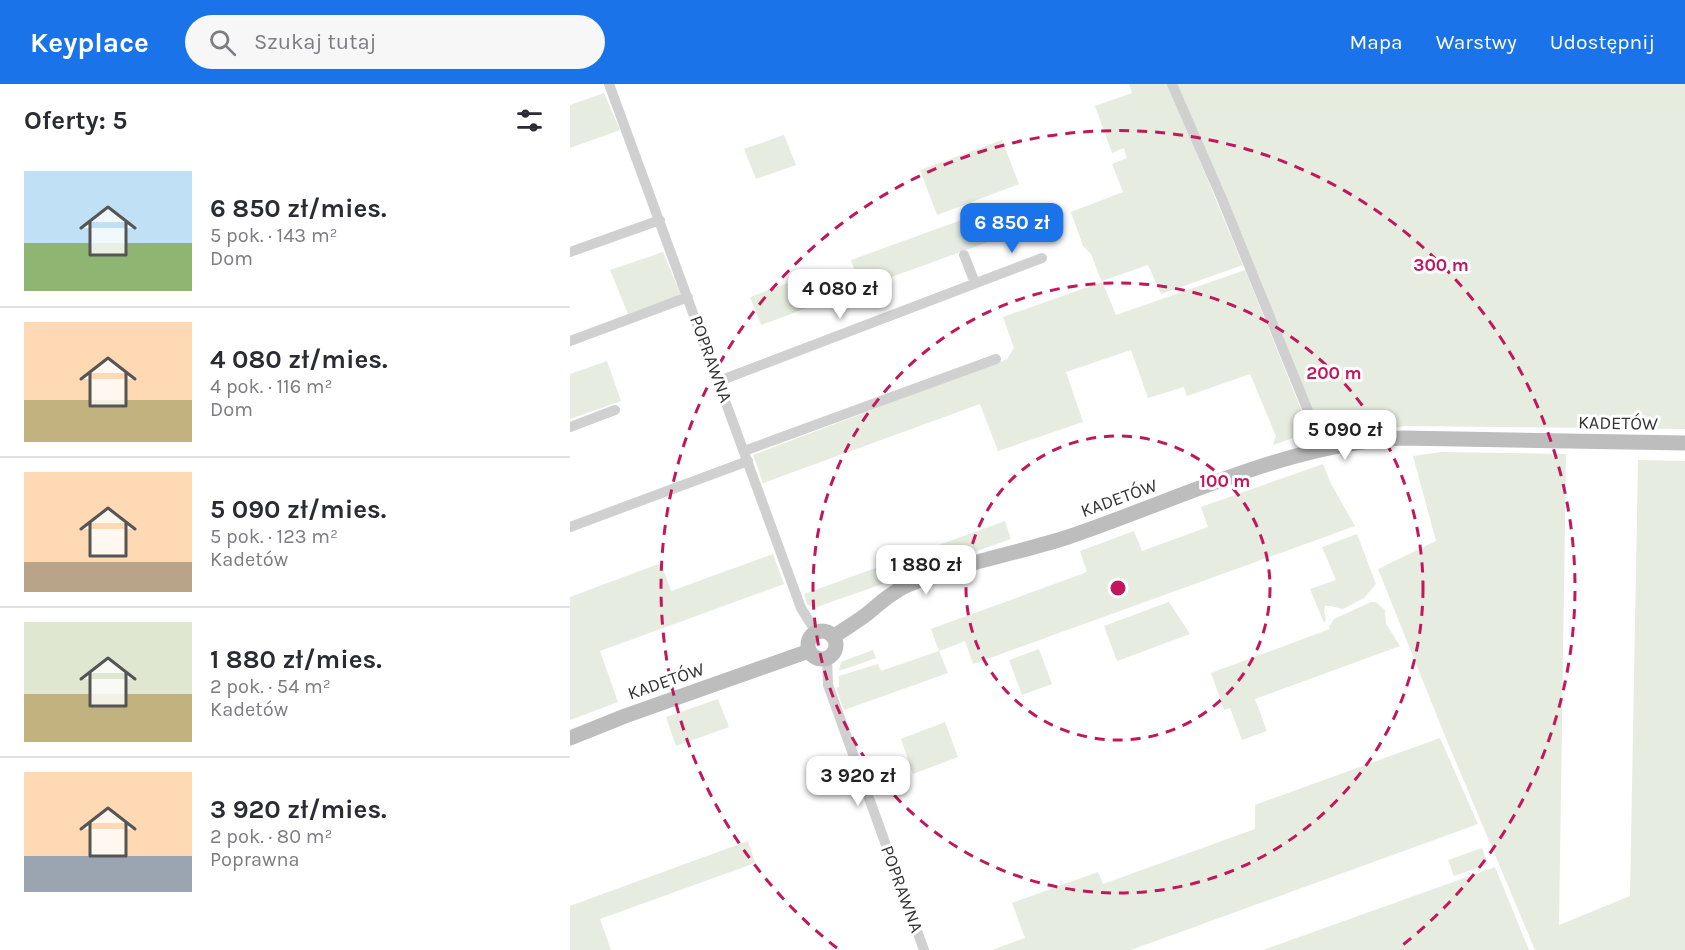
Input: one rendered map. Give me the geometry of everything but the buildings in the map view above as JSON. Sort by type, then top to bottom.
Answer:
[{"type":"street","name":"POPRAWNA","points":[[609,84],[801,608],[816,632]]},
{"type":"street","points":[[1172,84],[1222,199],[1323,448]]},
{"type":"street","points":[[570,252],[660,220]]},
{"type":"street","points":[[964,255],[975,283]]},
{"type":"street","points":[[719,381],[1042,258]]},
{"type":"street","points":[[570,341],[688,297]]},
{"type":"street","points":[[570,527],[996,359]]},
{"type":"street","points":[[570,427],[615,410]]},
{"type":"street","name":"KADETÓW","points":[[833,637],[907,585],[1067,537],[1248,472],[1323,448],[1379,439],[1402,438],[1685,443]]},
{"type":"street","points":[[824,631],[833,637],[836,641],[834,651],[827,658],[817,658],[809,651],[810,638],[816,632],[824,631]]},
{"type":"street","name":"KADETÓW","points":[[570,738],[625,716],[809,651]]},
{"type":"street","name":"POPRAWNA","points":[[827,658],[828,685],[924,950]]},
{"type":"shaded area","points":[[1129,84],[1168,84],[1243,265],[1161,294],[1148,265],[1102,281],[1116,315],[1245,270],[1310,432],[1273,445],[1276,436],[1250,374],[1187,396],[1184,387],[1148,398],[1131,350],[1066,372],[1083,422],[998,451],[980,404],[763,483],[753,455],[1007,359],[1014,348],[1003,317],[1102,282],[1091,254],[1083,246],[1071,212],[1123,192],[1112,164],[1127,158],[1124,148],[1112,153],[1095,106],[1132,93]]},
{"type":"shaded area","points":[[1177,84],[1685,84],[1685,429],[1406,426],[1323,439]]},
{"type":"shaded area","points":[[604,93],[620,130],[570,148],[570,105]]},
{"type":"shaded area","points":[[784,135],[796,165],[756,179],[744,149]]},
{"type":"shaded area","points":[[1002,140],[1019,184],[937,215],[920,170]]},
{"type":"shaded area","points":[[1003,205],[1013,233],[861,288],[851,260]]},
{"type":"shaded area","points":[[663,252],[681,295],[628,314],[610,270]]},
{"type":"shaded area","points":[[802,278],[812,306],[761,325],[750,297]]},
{"type":"shaded area","points":[[607,361],[621,401],[570,419],[570,374]]},
{"type":"shaded area","points":[[1442,452],[1566,454],[1559,925],[1630,896],[1638,460],[1685,461],[1685,950],[1535,950],[1378,569],[1436,541],[1413,456]]},
{"type":"shaded area","points":[[1323,464],[1331,484],[1355,526],[973,664],[965,641],[939,651],[931,629],[1087,572],[1080,551],[1134,531],[1142,551],[1208,527],[1201,507]]},
{"type":"shaded area","points":[[1005,521],[1011,539],[814,608],[807,604],[804,594]]},
{"type":"shaded area","points":[[1357,534],[1376,584],[1364,598],[1343,609],[1325,606],[1324,623],[1310,589],[1336,580],[1322,547]]},
{"type":"shaded area","points":[[773,554],[784,584],[600,651],[618,702],[570,720],[570,597],[661,563],[671,591]]},
{"type":"shaded area","points":[[1169,602],[1190,634],[1117,661],[1104,626]]},
{"type":"shaded area","points":[[1371,602],[1376,602],[1385,610],[1386,624],[1400,646],[1255,699],[1267,731],[1242,740],[1230,708],[1224,710],[1211,673],[1330,629],[1334,619]]},
{"type":"shaded area","points":[[1039,649],[1052,684],[1022,695],[1009,660]]},
{"type":"shaded area","points":[[873,650],[876,658],[839,671],[841,662]]},
{"type":"shaded area","points":[[939,651],[948,673],[844,710],[836,688],[839,687],[839,676],[878,664],[881,671]]},
{"type":"shaded area","points":[[718,699],[729,727],[676,746],[666,717]]},
{"type":"shaded area","points":[[945,722],[958,757],[913,774],[901,739]]},
{"type":"shaded area","points":[[1440,738],[1478,824],[1131,950],[992,950],[1025,938],[1012,903],[1098,872],[1103,884],[1255,829],[1255,805]]},
{"type":"shaded area","points":[[748,841],[755,863],[600,919],[611,950],[570,950],[570,906]]},
{"type":"shaded area","points":[[1482,848],[1488,864],[1454,876],[1448,860]]},
{"type":"shaded area","points":[[1495,867],[1529,950],[1263,950]]}]
